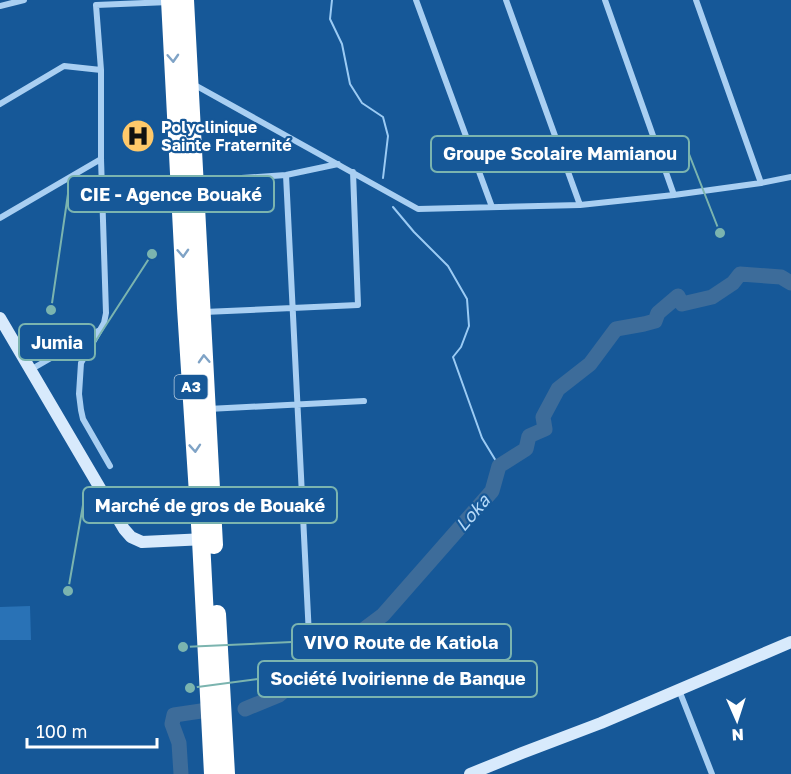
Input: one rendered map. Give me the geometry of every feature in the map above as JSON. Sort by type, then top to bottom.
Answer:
[{"type":"highway","name":"A3","points":[[175,1],[189,81],[207,409],[207,539],[213,774]]},
{"type":"highway","name":"A3","points":[[175,1],[186,308],[226,774]]},
{"type":"street","points":[[0,6],[24,0]]},
{"type":"street","points":[[416,0],[492,207]]},
{"type":"street","points":[[506,0],[580,205]]},
{"type":"street","points":[[605,0],[674,195]]},
{"type":"street","points":[[696,0],[761,183]]},
{"type":"street","points":[[110,466],[83,419],[79,394],[81,363],[106,319],[101,70],[96,3],[175,1]]},
{"type":"street","points":[[0,104],[64,66],[101,70]]},
{"type":"street","points":[[189,81],[418,209],[580,205],[674,195],[791,177]]},
{"type":"street","points":[[0,218],[101,159]]},
{"type":"street","points":[[194,181],[286,175],[339,164]]},
{"type":"street","points":[[202,312],[358,304],[353,171]]},
{"type":"street","points":[[286,175],[309,636]]},
{"type":"street","points":[[0,318],[124,529],[131,537],[141,543],[207,539]]},
{"type":"street","points":[[30,370],[101,329]]},
{"type":"street","points":[[207,409],[363,401]]},
{"type":"street","points":[[470,774],[601,723],[791,642]]},
{"type":"street","points":[[679,690],[712,774]]},
{"type":"shaded area","points":[[30,606],[31,640],[0,640],[0,607]]},
{"type":"waterway","points":[[332,0],[330,19],[342,44],[350,84],[362,103],[383,117],[388,136],[383,178]]},
{"type":"waterway","points":[[393,207],[448,266],[467,299],[469,326],[461,347],[453,357],[482,438],[499,466]]},
{"type":"waterway","name":"Loka","points":[[245,709],[279,695],[383,615],[492,491],[499,466],[526,449],[529,436],[545,429],[543,417],[558,389],[590,364],[616,329],[655,321],[658,313],[678,296],[682,304],[712,297],[733,283],[740,274],[781,277],[791,283]]},
{"type":"waterway","name":"Loka","points":[[181,774],[179,743],[172,724],[174,715],[201,711]]},
{"type":"place","name":"Polyclinique Sainte Fraternité","points":[[138,136]]},
{"type":"place","name":"Groupe Scolaire Mamianou","points":[[720,233]]},
{"type":"place","name":"Jumia","points":[[152,254]]},
{"type":"place","name":"CIE - Agence Bouaké","points":[[51,310]]},
{"type":"place","name":"Marché de gros de Bouaké","points":[[68,591]]},
{"type":"place","name":"VIVO Route de Katiola","points":[[183,647]]},
{"type":"place","name":"Société Ivoirienne de Banque","points":[[190,688]]}]
